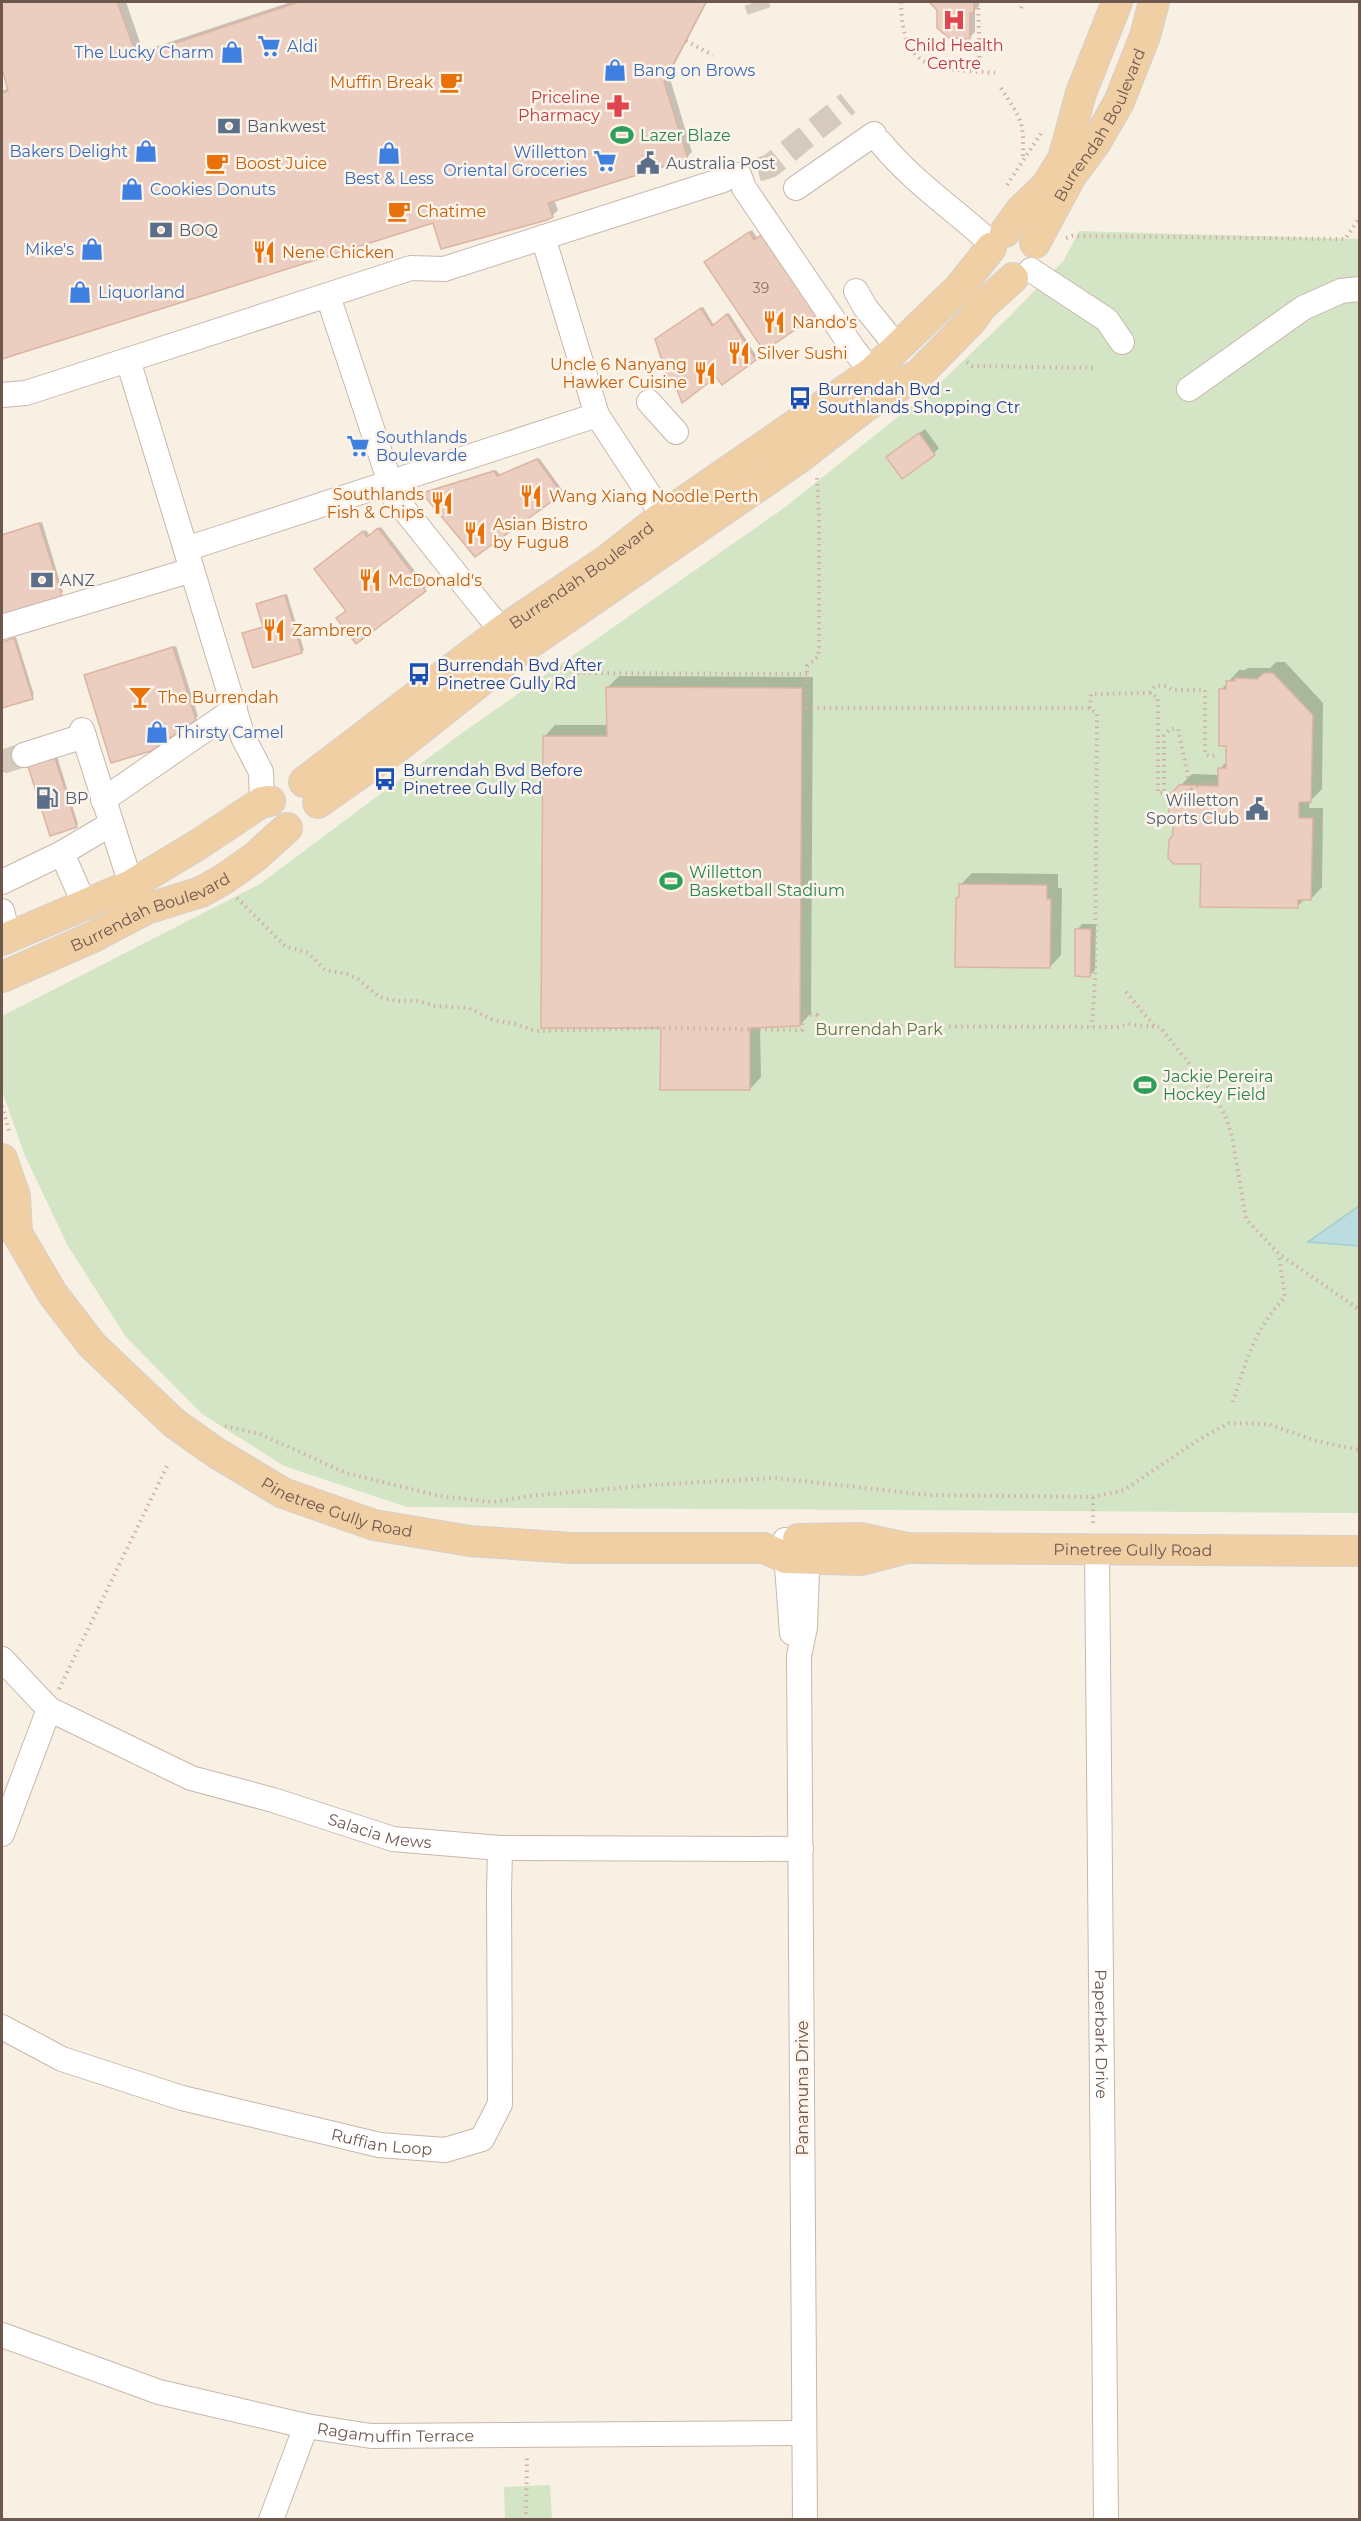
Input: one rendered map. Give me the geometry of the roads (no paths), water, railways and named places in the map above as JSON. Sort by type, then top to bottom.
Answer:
[{"type":"main road","name":"Burrendah Boulevard","points":[[311,793],[427,725],[512,640],[607,560],[663,516],[872,372],[898,348],[959,288],[1021,210],[1046,186],[1063,159],[1081,93],[1117,2]]},
{"type":"main road","name":"Burrendah Boulevard","points":[[311,793],[410,700],[679,541],[799,458],[866,406],[919,374],[972,320],[981,307],[1034,258],[1071,176],[1096,142],[1119,102],[1145,36],[1154,2]]},
{"type":"main road","points":[[1019,231],[1026,233],[1034,258],[1000,273],[991,262],[996,241],[1019,231]]},
{"type":"main road","points":[[410,700],[427,725]]},
{"type":"main road","points":[[289,781],[311,793],[313,819],[307,825],[299,828],[287,828],[273,817],[266,801],[276,788],[289,781]]},
{"type":"main road","name":"Burrendah Boulevard","points":[[4,930],[85,906],[131,885],[266,801]]},
{"type":"main road","name":"Burrendah Boulevard","points":[[2,977],[93,937],[146,909],[201,892],[255,857],[287,828]]},
{"type":"main road","name":"Pinetree Gully Road","points":[[6,1149],[15,1196],[7,1230],[92,1345],[174,1423],[215,1452],[283,1493],[374,1525],[470,1541],[572,1548],[790,1548],[861,1560],[907,1548],[1095,1540],[1359,1551]]},
{"type":"street","points":[[796,188],[846,153],[877,139],[906,171],[996,241]]},
{"type":"street","points":[[2,395],[21,395],[411,268],[444,269],[731,178],[744,188],[854,350],[872,372]]},
{"type":"street","points":[[543,237],[597,415],[679,541]]},
{"type":"street","points":[[1034,258],[1107,320],[1122,342]]},
{"type":"street","points":[[1189,389],[1303,308],[1341,291],[1359,289]]},
{"type":"street","points":[[856,291],[865,307],[898,348]]},
{"type":"street","points":[[328,296],[395,498],[487,613],[512,640]]},
{"type":"street","points":[[128,360],[243,737],[261,772],[266,801]]},
{"type":"street","points":[[649,402],[676,432]]},
{"type":"street","points":[[2,627],[390,483],[597,415]]},
{"type":"street","points":[[103,800],[235,709]]},
{"type":"street","points":[[24,755],[83,733],[131,885]]},
{"type":"street","points":[[2,882],[62,853],[111,824]]},
{"type":"street","points":[[62,853],[85,906]]},
{"type":"street","name":"Paperbark Drive","points":[[1095,1540],[1106,2520]]},
{"type":"street","name":"Panamuna Drive","points":[[790,1548],[805,1627],[799,1656],[805,2520]]},
{"type":"street","name":"Salacia Mews","points":[[2,1659],[49,1709],[191,1778],[273,1800],[393,1839],[500,1848],[801,1849]]},
{"type":"street","points":[[2,1834],[49,1709]]},
{"type":"street","name":"Ruffian Loop","points":[[2,2027],[62,2059],[171,2094],[379,2145],[445,2150],[482,2139],[500,2104],[500,1848]]},
{"type":"street","name":"Ragamuffin Terrace","points":[[2,2335],[159,2392],[306,2426],[371,2436],[804,2433]]},
{"type":"street","points":[[271,2520],[306,2426]]},
{"type":"water","points":[[1359,1206],[1359,1246],[1308,1242]]},
{"type":"tunnel","points":[[756,2],[759,11]]},
{"type":"tunnel","points":[[723,180],[770,166],[848,103]]},
{"type":"tunnel","points":[[2,762],[24,755]]},
{"type":"place","name":"Child Health Centre","points":[[954,20]]},
{"type":"place","name":"Aldi","points":[[269,46]]},
{"type":"place","name":"The Lucky Charm","points":[[232,52]]},
{"type":"place","name":"Bang on Brows","points":[[615,70]]},
{"type":"place","name":"Muffin Break","points":[[451,82]]},
{"type":"place","name":"Priceline Pharmacy","points":[[618,106]]},
{"type":"place","name":"Bankwest","points":[[229,126]]},
{"type":"place","name":"Lazer Blaze","points":[[622,135]]},
{"type":"place","name":"Bakers Delight","points":[[146,151]]},
{"type":"place","name":"Best & Less","points":[[389,153]]},
{"type":"place","name":"Willetton Oriental Groceries","points":[[605,161]]},
{"type":"place","name":"Boost Juice","points":[[217,163]]},
{"type":"place","name":"Australia Post","points":[[648,163]]},
{"type":"place","name":"Cookies Donuts","points":[[132,189]]},
{"type":"place","name":"Chatime","points":[[399,211]]},
{"type":"place","name":"BOQ","points":[[161,230]]},
{"type":"place","name":"Mike's","points":[[92,249]]},
{"type":"place","name":"Nene Chicken","points":[[264,252]]},
{"type":"place","name":"Liquorland","points":[[80,292]]},
{"type":"place","name":"Nando's","points":[[774,322]]},
{"type":"place","name":"Silver Sushi","points":[[739,353]]},
{"type":"place","name":"Uncle 6 Nanyang Hawker Cuisine","points":[[705,373]]},
{"type":"place","name":"Burrendah Bvd - Southlands Shopping Ctr","points":[[800,398]]},
{"type":"place","name":"Southlands Boulevarde","points":[[358,446]]},
{"type":"place","name":"Wang Xiang Noodle Perth","points":[[531,496]]},
{"type":"place","name":"Southlands Fish & Chips","points":[[442,503]]},
{"type":"place","name":"Asian Bistro by Fugu8","points":[[475,533]]},
{"type":"place","name":"ANZ","points":[[42,580]]},
{"type":"place","name":"McDonald's","points":[[370,580]]},
{"type":"place","name":"Zambrero","points":[[274,630]]},
{"type":"place","name":"Burrendah Bvd After Pinetree Gully Rd","points":[[419,674]]},
{"type":"place","name":"The Burrendah","points":[[140,697]]},
{"type":"place","name":"Thirsty Camel","points":[[157,732]]},
{"type":"place","name":"Burrendah Bvd Before Pinetree Gully Rd","points":[[385,779]]},
{"type":"place","name":"BP","points":[[47,798]]},
{"type":"place","name":"Willetton Sports Club","points":[[1257,809]]},
{"type":"place","name":"Willetton Basketball Stadium","points":[[671,881]]},
{"type":"place","name":"Jackie Pereira Hockey Field","points":[[1145,1085]]},
{"type":"park label","name":"Burrendah Park","points":[[879,1029]]}]
